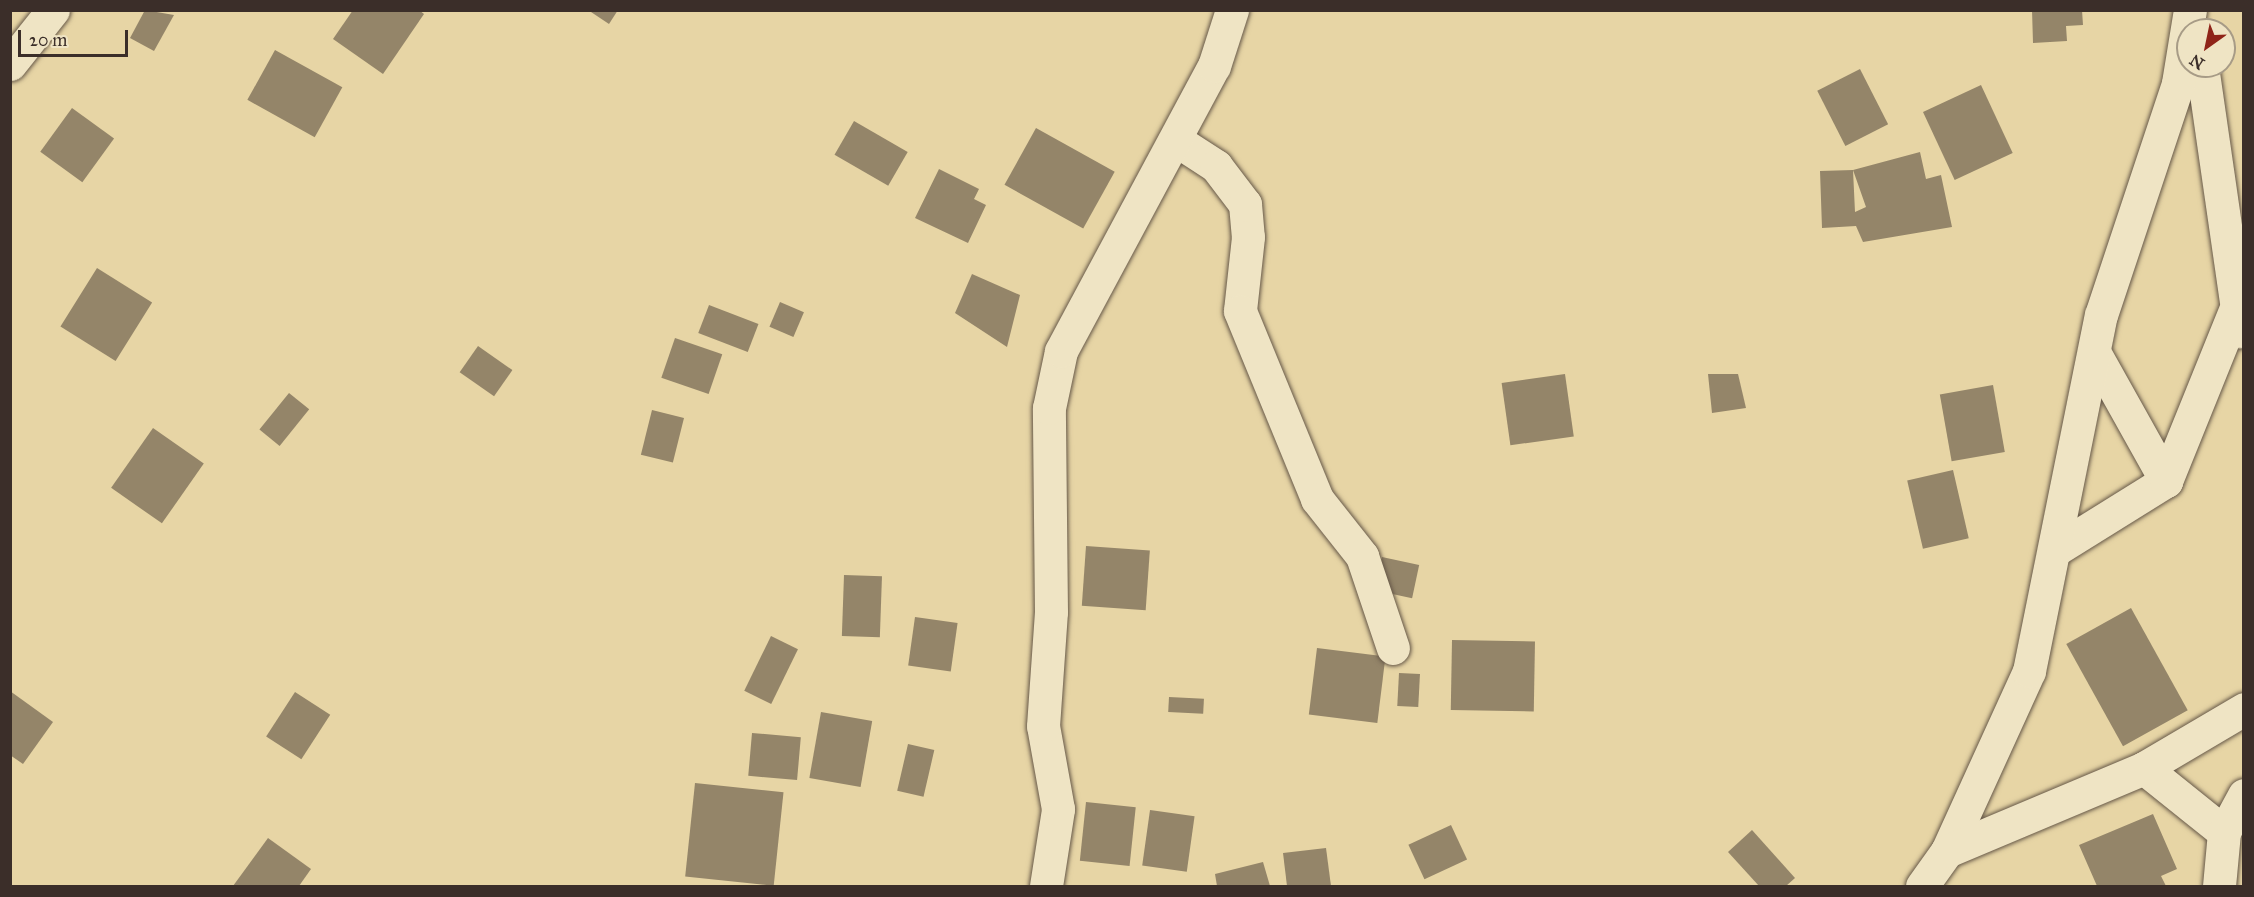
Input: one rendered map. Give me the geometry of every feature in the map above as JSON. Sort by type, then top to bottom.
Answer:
[{"type":"street","points":[[10,64],[53,10]]},
{"type":"street","points":[[1046,886],[1058,809],[1043,726],[1051,612],[1049,408],[1061,351],[1214,66],[1232,10]]},
{"type":"street","points":[[1922,886],[1947,851],[2029,671],[2094,352],[2178,82],[2192,10]]},
{"type":"street","points":[[2204,78],[2235,310],[2244,347]]},
{"type":"street","points":[[1176,140],[1216,166],[1245,204],[1248,237],[1240,311],[1317,499],[1362,556],[1393,648]]},
{"type":"street","points":[[2055,550],[2166,482],[2235,310]]},
{"type":"street","points":[[2094,352],[2166,482]]},
{"type":"street","points":[[1947,851],[2144,768],[2244,709]]},
{"type":"street","points":[[2144,768],[2224,832]]},
{"type":"street","points":[[2219,886],[2224,832],[2244,795]]},
{"type":"building","points":[[145,10],[174,15],[154,51],[130,38]]},
{"type":"building","points":[[353,10],[419,10],[424,14],[383,74],[333,39]]},
{"type":"building","points":[[588,10],[618,10],[609,24]]},
{"type":"building","points":[[2032,10],[2082,10],[2083,25],[2066,26],[2067,41],[2033,43]]},
{"type":"building","points":[[275,50],[342,87],[315,137],[247,100]]},
{"type":"building","points":[[1860,69],[1888,124],[1845,146],[1817,91]]},
{"type":"building","points":[[1981,85],[2013,153],[1955,180],[1923,112]]},
{"type":"building","points":[[72,108],[114,139],[82,182],[40,152]]},
{"type":"building","points":[[854,121],[908,152],[888,186],[834,155]]},
{"type":"building","points":[[1036,128],[1115,172],[1083,228],[1004,185]]},
{"type":"building","points":[[1920,152],[1926,179],[1941,175],[1952,227],[1863,242],[1856,226],[1822,228],[1820,171],[1853,170]],"holes":[[[1853,170],[1866,207],[1855,212]]]},
{"type":"building","points":[[939,169],[979,189],[974,199],[986,205],[968,243],[915,218]]},
{"type":"building","points":[[97,268],[152,302],[116,361],[60,327]]},
{"type":"building","points":[[972,274],[1020,295],[1007,347],[955,313]]},
{"type":"building","points":[[780,302],[804,312],[793,337],[769,327]]},
{"type":"building","points":[[709,305],[758,324],[748,352],[698,333]]},
{"type":"building","points":[[675,338],[722,354],[709,394],[661,378]]},
{"type":"building","points":[[478,346],[512,370],[494,396],[460,372]]},
{"type":"building","points":[[1565,374],[1574,436],[1510,445],[1502,383]]},
{"type":"building","points":[[1708,374],[1738,374],[1746,408],[1712,413]]},
{"type":"building","points":[[1993,385],[2005,452],[1952,461],[1940,394]]},
{"type":"building","points":[[289,393],[309,409],[280,446],[259,430]]},
{"type":"building","points":[[652,410],[684,418],[673,463],[641,455]]},
{"type":"building","points":[[153,428],[204,464],[162,523],[111,488]]},
{"type":"building","points":[[1953,470],[1969,538],[1923,549],[1907,481]]},
{"type":"building","points":[[1086,546],[1150,550],[1146,610],[1082,606]]},
{"type":"building","points":[[1382,557],[1419,565],[1412,598],[1375,590]]},
{"type":"building","points":[[844,575],[882,576],[880,637],[842,636]]},
{"type":"building","points":[[2131,608],[2188,710],[2123,746],[2066,644]]},
{"type":"building","points":[[915,617],[958,623],[951,672],[908,666]]},
{"type":"building","points":[[771,636],[798,649],[771,704],[744,691]]},
{"type":"building","points":[[1452,640],[1535,641],[1534,711],[1451,710]]},
{"type":"building","points":[[1317,648],[1385,656],[1377,723],[1309,715]]},
{"type":"building","points":[[1399,673],[1420,674],[1418,707],[1397,706]]},
{"type":"building","points":[[10,691],[53,722],[23,764],[10,755]]},
{"type":"building","points":[[295,692],[330,715],[301,759],[266,736]]},
{"type":"building","points":[[1169,697],[1204,699],[1203,714],[1168,712]]},
{"type":"building","points":[[821,712],[872,721],[861,787],[809,778]]},
{"type":"building","points":[[752,733],[801,737],[797,780],[748,776]]},
{"type":"building","points":[[908,744],[934,750],[924,797],[897,791]]},
{"type":"building","points":[[695,783],[784,792],[774,886],[685,876]]},
{"type":"building","points":[[1086,802],[1136,807],[1130,866],[1080,861]]},
{"type":"building","points":[[1150,810],[1195,816],[1187,872],[1142,865]]},
{"type":"building","points":[[2153,814],[2177,869],[2161,876],[2166,886],[2097,886],[2079,845]]},
{"type":"building","points":[[1451,825],[1467,859],[1424,879],[1408,845]]},
{"type":"building","points":[[1752,830],[1795,878],[1786,886],[1759,886],[1728,852]]},
{"type":"building","points":[[268,838],[311,869],[299,886],[233,886]]},
{"type":"building","points":[[1326,848],[1331,886],[1287,886],[1283,853]]},
{"type":"building","points":[[1263,862],[1270,886],[1217,886],[1215,874]]}]
